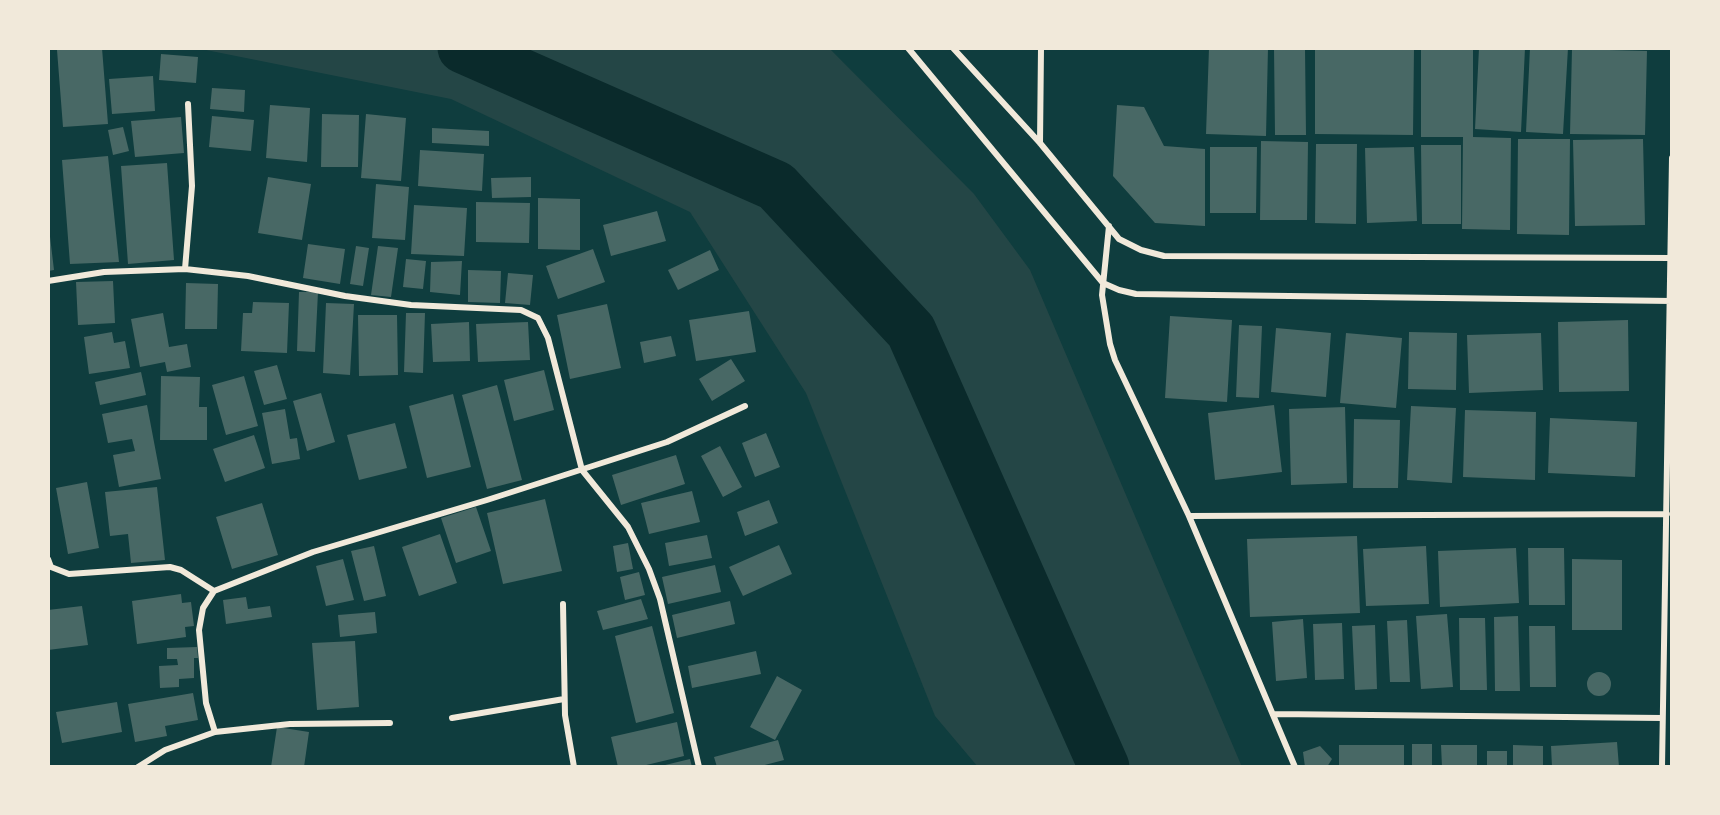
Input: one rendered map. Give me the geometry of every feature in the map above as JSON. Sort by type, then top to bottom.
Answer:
[{"type":"street","points":[[908,48],[1103,282],[1136,294],[1671,301]]},
{"type":"street","points":[[953,48],[1040,143],[1127,245],[1164,255],[1671,258]]},
{"type":"street","points":[[1040,143],[1041,48]]},
{"type":"street","points":[[185,269],[192,186],[188,104]]},
{"type":"street","points":[[1662,767],[1672,158]]},
{"type":"street","points":[[1109,226],[1103,282],[1104,317],[1115,360],[1188,516],[1295,767]]},
{"type":"street","points":[[48,281],[104,272],[185,269],[248,276],[345,296],[400,303],[531,313],[544,326],[548,338],[582,470],[628,527],[650,569],[660,599],[699,767]]},
{"type":"street","points":[[215,732],[206,703],[199,630],[203,608],[214,591],[313,552],[667,442],[745,406]]},
{"type":"street","points":[[1188,516],[1667,514]]},
{"type":"street","points":[[48,560],[51,567],[69,574],[170,567],[181,570],[214,591]]},
{"type":"street","points":[[563,604],[564,699],[574,767]]},
{"type":"street","points":[[1664,673],[1672,673]]},
{"type":"street","points":[[452,718],[564,699]]},
{"type":"street","points":[[1274,714],[1662,718]]},
{"type":"street","points":[[138,767],[165,750],[215,732],[290,724],[390,723]]},
{"type":"shaded area","points":[[196,48],[829,48],[974,194],[1030,270],[1242,767],[978,767],[935,716],[806,393],[690,212],[451,99]]},
{"type":"building","points":[[102,48],[108,124],[63,127],[57,50]]},
{"type":"building","points":[[1209,48],[1268,48],[1266,136],[1206,134]]},
{"type":"building","points":[[1274,48],[1305,48],[1306,135],[1275,135]]},
{"type":"building","points":[[1315,48],[1414,48],[1413,135],[1315,134]]},
{"type":"building","points":[[1421,48],[1473,48],[1473,137],[1511,138],[1510,230],[1462,229],[1463,137],[1421,137]]},
{"type":"building","points":[[1479,48],[1525,48],[1521,132],[1475,129]]},
{"type":"building","points":[[1530,48],[1568,48],[1563,134],[1526,132]]},
{"type":"building","points":[[1572,49],[1647,51],[1645,135],[1570,134]]},
{"type":"building","points":[[161,54],[198,57],[196,83],[159,80]]},
{"type":"building","points":[[153,76],[155,111],[112,114],[109,79]]},
{"type":"building","points":[[212,88],[245,90],[244,112],[210,109]]},
{"type":"building","points":[[270,105],[310,108],[307,162],[266,158]]},
{"type":"building","points":[[1117,105],[1144,107],[1164,146],[1205,149],[1205,226],[1155,223],[1113,176]]},
{"type":"building","points":[[322,114],[359,115],[358,167],[321,167]]},
{"type":"building","points":[[366,114],[406,118],[401,181],[361,178]]},
{"type":"building","points":[[212,116],[254,120],[251,151],[209,147]]},
{"type":"building","points":[[181,117],[184,153],[135,157],[131,121]]},
{"type":"building","points":[[123,127],[129,151],[113,155],[108,130]]},
{"type":"building","points":[[432,128],[489,131],[489,146],[432,143]]},
{"type":"building","points":[[1518,139],[1570,139],[1569,235],[1517,234]]},
{"type":"building","points":[[1643,139],[1645,225],[1575,226],[1573,140]]},
{"type":"building","points":[[1261,141],[1308,142],[1307,220],[1260,220]]},
{"type":"building","points":[[1316,144],[1357,144],[1356,224],[1315,223]]},
{"type":"building","points":[[1421,145],[1461,145],[1461,224],[1422,224]]},
{"type":"building","points":[[1210,147],[1257,147],[1256,213],[1210,213]]},
{"type":"building","points":[[1414,147],[1417,221],[1367,223],[1365,148]]},
{"type":"building","points":[[420,150],[484,154],[482,191],[418,186]]},
{"type":"building","points":[[108,156],[119,262],[70,264],[62,160]]},
{"type":"building","points":[[167,163],[174,260],[128,264],[121,166]]},
{"type":"building","points":[[268,177],[311,184],[302,240],[258,233]]},
{"type":"building","points":[[531,177],[531,197],[492,198],[491,178]]},
{"type":"building","points":[[376,184],[409,187],[405,240],[372,238]]},
{"type":"building","points":[[538,198],[580,199],[580,250],[538,249]]},
{"type":"building","points":[[476,202],[530,203],[529,243],[476,242]]},
{"type":"building","points":[[414,205],[467,208],[464,256],[411,254]]},
{"type":"building","points":[[657,211],[666,241],[611,256],[603,225]]},
{"type":"building","points":[[48,220],[54,270],[48,271]]},
{"type":"building","points":[[308,244],[345,249],[340,284],[303,278]]},
{"type":"building","points":[[356,246],[369,248],[363,286],[350,284]]},
{"type":"building","points":[[378,246],[398,248],[391,297],[371,295]]},
{"type":"building","points":[[593,249],[605,282],[558,299],[546,266]]},
{"type":"building","points":[[710,250],[719,270],[678,290],[668,270]]},
{"type":"building","points":[[406,259],[426,261],[423,289],[403,287]]},
{"type":"building","points":[[462,261],[460,295],[430,292],[431,262]]},
{"type":"building","points":[[468,270],[501,271],[500,303],[468,302]]},
{"type":"building","points":[[508,273],[533,275],[530,305],[505,303]]},
{"type":"building","points":[[113,281],[115,323],[78,325],[76,282]]},
{"type":"building","points":[[186,283],[218,284],[217,329],[185,329]]},
{"type":"building","points":[[299,292],[318,292],[315,352],[297,351]]},
{"type":"building","points":[[253,302],[289,303],[287,353],[241,351],[243,313],[252,313]]},
{"type":"building","points":[[326,303],[354,304],[350,375],[323,373]]},
{"type":"building","points":[[607,304],[621,368],[570,379],[557,315]]},
{"type":"building","points":[[749,311],[756,352],[696,361],[689,320]]},
{"type":"building","points":[[163,313],[169,347],[187,344],[191,367],[167,372],[165,362],[140,367],[131,319]]},
{"type":"building","points":[[406,313],[425,313],[423,373],[404,372]]},
{"type":"building","points":[[358,315],[397,315],[398,375],[359,376]]},
{"type":"building","points":[[1170,316],[1232,320],[1227,402],[1165,398]]},
{"type":"building","points":[[1628,320],[1629,391],[1559,392],[1558,322]]},
{"type":"building","points":[[469,322],[470,361],[433,362],[431,324]]},
{"type":"building","points":[[528,322],[530,360],[478,362],[476,324]]},
{"type":"building","points":[[1239,325],[1262,326],[1259,398],[1236,397]]},
{"type":"building","points":[[1276,328],[1331,333],[1326,397],[1271,392]]},
{"type":"building","points":[[112,332],[114,343],[125,341],[130,368],[89,374],[84,337]]},
{"type":"building","points":[[1409,332],[1457,333],[1456,390],[1408,389]]},
{"type":"building","points":[[1346,333],[1402,338],[1396,408],[1340,403]]},
{"type":"building","points":[[1541,333],[1543,390],[1469,393],[1467,335]]},
{"type":"building","points":[[671,336],[676,356],[644,363],[640,342]]},
{"type":"building","points":[[731,359],[745,381],[712,401],[699,379]]},
{"type":"building","points":[[277,365],[287,399],[264,405],[254,371]]},
{"type":"building","points":[[544,370],[554,410],[514,421],[504,380]]},
{"type":"building","points":[[141,372],[146,395],[100,405],[95,382]]},
{"type":"building","points":[[161,376],[200,377],[199,407],[207,407],[207,440],[160,440]]},
{"type":"building","points":[[244,376],[258,426],[226,435],[212,385]]},
{"type":"building","points":[[497,385],[522,480],[487,489],[462,395]]},
{"type":"building","points":[[321,393],[335,442],[307,451],[293,401]]},
{"type":"building","points":[[453,394],[471,467],[427,478],[409,406]]},
{"type":"building","points":[[147,405],[161,479],[119,487],[113,455],[135,451],[132,439],[108,443],[102,414]]},
{"type":"building","points":[[1274,405],[1282,472],[1215,480],[1208,413]]},
{"type":"building","points":[[1411,406],[1456,408],[1452,483],[1407,480]]},
{"type":"building","points":[[1345,407],[1347,483],[1291,485],[1289,409]]},
{"type":"building","points":[[285,409],[290,439],[297,438],[300,459],[272,464],[262,413]]},
{"type":"building","points":[[1465,410],[1536,412],[1535,480],[1463,477]]},
{"type":"building","points":[[1550,418],[1637,422],[1635,477],[1548,473]]},
{"type":"building","points":[[1354,419],[1400,420],[1398,488],[1353,488]]},
{"type":"building","points":[[395,423],[407,468],[359,480],[347,435]]},
{"type":"building","points":[[766,433],[780,467],[755,477],[742,443]]},
{"type":"building","points":[[254,435],[265,468],[225,482],[213,449]]},
{"type":"building","points":[[720,446],[742,487],[723,497],[701,456]]},
{"type":"building","points":[[676,455],[685,484],[621,505],[612,475]]},
{"type":"building","points":[[87,482],[99,548],[68,554],[56,488]]},
{"type":"building","points":[[157,487],[165,560],[131,563],[128,534],[110,536],[105,492]]},
{"type":"building","points":[[692,491],[700,522],[649,534],[641,503]]},
{"type":"building","points":[[545,499],[562,571],[503,584],[487,513]]},
{"type":"building","points":[[769,500],[778,523],[745,536],[737,512]]},
{"type":"building","points":[[262,503],[278,555],[232,569],[216,517]]},
{"type":"building","points":[[476,507],[491,551],[456,563],[441,518]]},
{"type":"building","points":[[440,534],[457,583],[419,596],[402,547]]},
{"type":"building","points":[[707,535],[712,558],[669,566],[665,543]]},
{"type":"building","points":[[1357,536],[1360,613],[1250,617],[1247,539]]},
{"type":"building","points":[[628,543],[633,569],[617,572],[613,546]]},
{"type":"building","points":[[779,545],[792,574],[743,596],[729,567]]},
{"type":"building","points":[[374,546],[386,596],[364,601],[351,551]]},
{"type":"building","points":[[1426,546],[1429,604],[1366,606],[1363,549]]},
{"type":"building","points":[[1516,548],[1519,603],[1440,607],[1438,551]]},
{"type":"building","points":[[1528,548],[1564,548],[1565,605],[1529,605]]},
{"type":"building","points":[[343,559],[354,600],[326,606],[316,566]]},
{"type":"building","points":[[1572,559],[1622,560],[1622,630],[1572,630]]},
{"type":"building","points":[[715,565],[721,592],[668,604],[662,577]]},
{"type":"building","points":[[639,572],[645,595],[625,600],[620,577]]},
{"type":"building","points":[[181,594],[182,603],[191,602],[194,626],[185,627],[186,637],[137,644],[132,601]]},
{"type":"building","points":[[246,597],[248,609],[270,606],[272,617],[226,624],[223,600]]},
{"type":"building","points":[[641,599],[648,619],[603,630],[597,611]]},
{"type":"building","points":[[730,601],[735,624],[677,638],[672,615]]},
{"type":"building","points":[[82,606],[88,645],[48,650],[48,610]]},
{"type":"building","points":[[375,612],[377,633],[340,637],[338,615]]},
{"type":"building","points":[[1447,614],[1453,687],[1421,689],[1416,616]]},
{"type":"building","points":[[1518,616],[1520,691],[1495,691],[1494,617]]},
{"type":"building","points":[[1459,618],[1485,618],[1487,690],[1460,690]]},
{"type":"building","points":[[1303,619],[1307,678],[1276,681],[1272,622]]},
{"type":"building","points":[[1407,620],[1410,682],[1390,682],[1387,621]]},
{"type":"building","points":[[1342,623],[1344,679],[1315,680],[1313,624]]},
{"type":"building","points":[[1375,625],[1377,689],[1355,690],[1352,626]]},
{"type":"building","points":[[652,626],[674,713],[636,723],[615,636]]},
{"type":"building","points":[[1529,626],[1555,626],[1556,687],[1530,687]]},
{"type":"building","points":[[355,641],[359,707],[317,710],[312,643]]},
{"type":"building","points":[[197,647],[198,658],[194,658],[194,678],[179,679],[179,687],[160,688],[159,666],[178,665],[177,659],[167,659],[167,648]]},
{"type":"building","points":[[756,651],[761,674],[692,688],[688,666]]},
{"type":"building","points":[[1599,672],[1608,675],[1611,684],[1608,693],[1599,696],[1590,693],[1587,684],[1590,675]]},
{"type":"building","points":[[777,676],[802,690],[775,740],[750,727]]},
{"type":"building","points":[[193,693],[198,720],[165,726],[167,736],[135,742],[128,704]]},
{"type":"building","points":[[117,702],[122,732],[62,743],[56,712]]},
{"type":"building","points":[[677,722],[684,756],[638,767],[618,767],[611,737]]},
{"type":"building","points":[[277,727],[309,732],[304,767],[271,767]]},
{"type":"building","points":[[778,740],[784,760],[757,767],[717,767],[714,757]]},
{"type":"building","points":[[1617,742],[1619,767],[1552,767],[1551,746]]},
{"type":"building","points":[[1412,744],[1432,744],[1432,767],[1412,767]]},
{"type":"building","points":[[1339,745],[1404,745],[1404,767],[1339,767]]},
{"type":"building","points":[[1441,745],[1477,745],[1477,767],[1442,767]]},
{"type":"building","points":[[1513,745],[1543,746],[1543,767],[1513,767]]},
{"type":"building","points":[[1320,746],[1332,759],[1327,767],[1305,767],[1303,752]]},
{"type":"building","points":[[1487,751],[1507,751],[1507,767],[1487,767]]},
{"type":"building","points":[[690,759],[692,767],[661,767],[661,766]]},
{"type":"waterway","points":[[463,48],[776,186],[911,331],[1104,767]]}]
